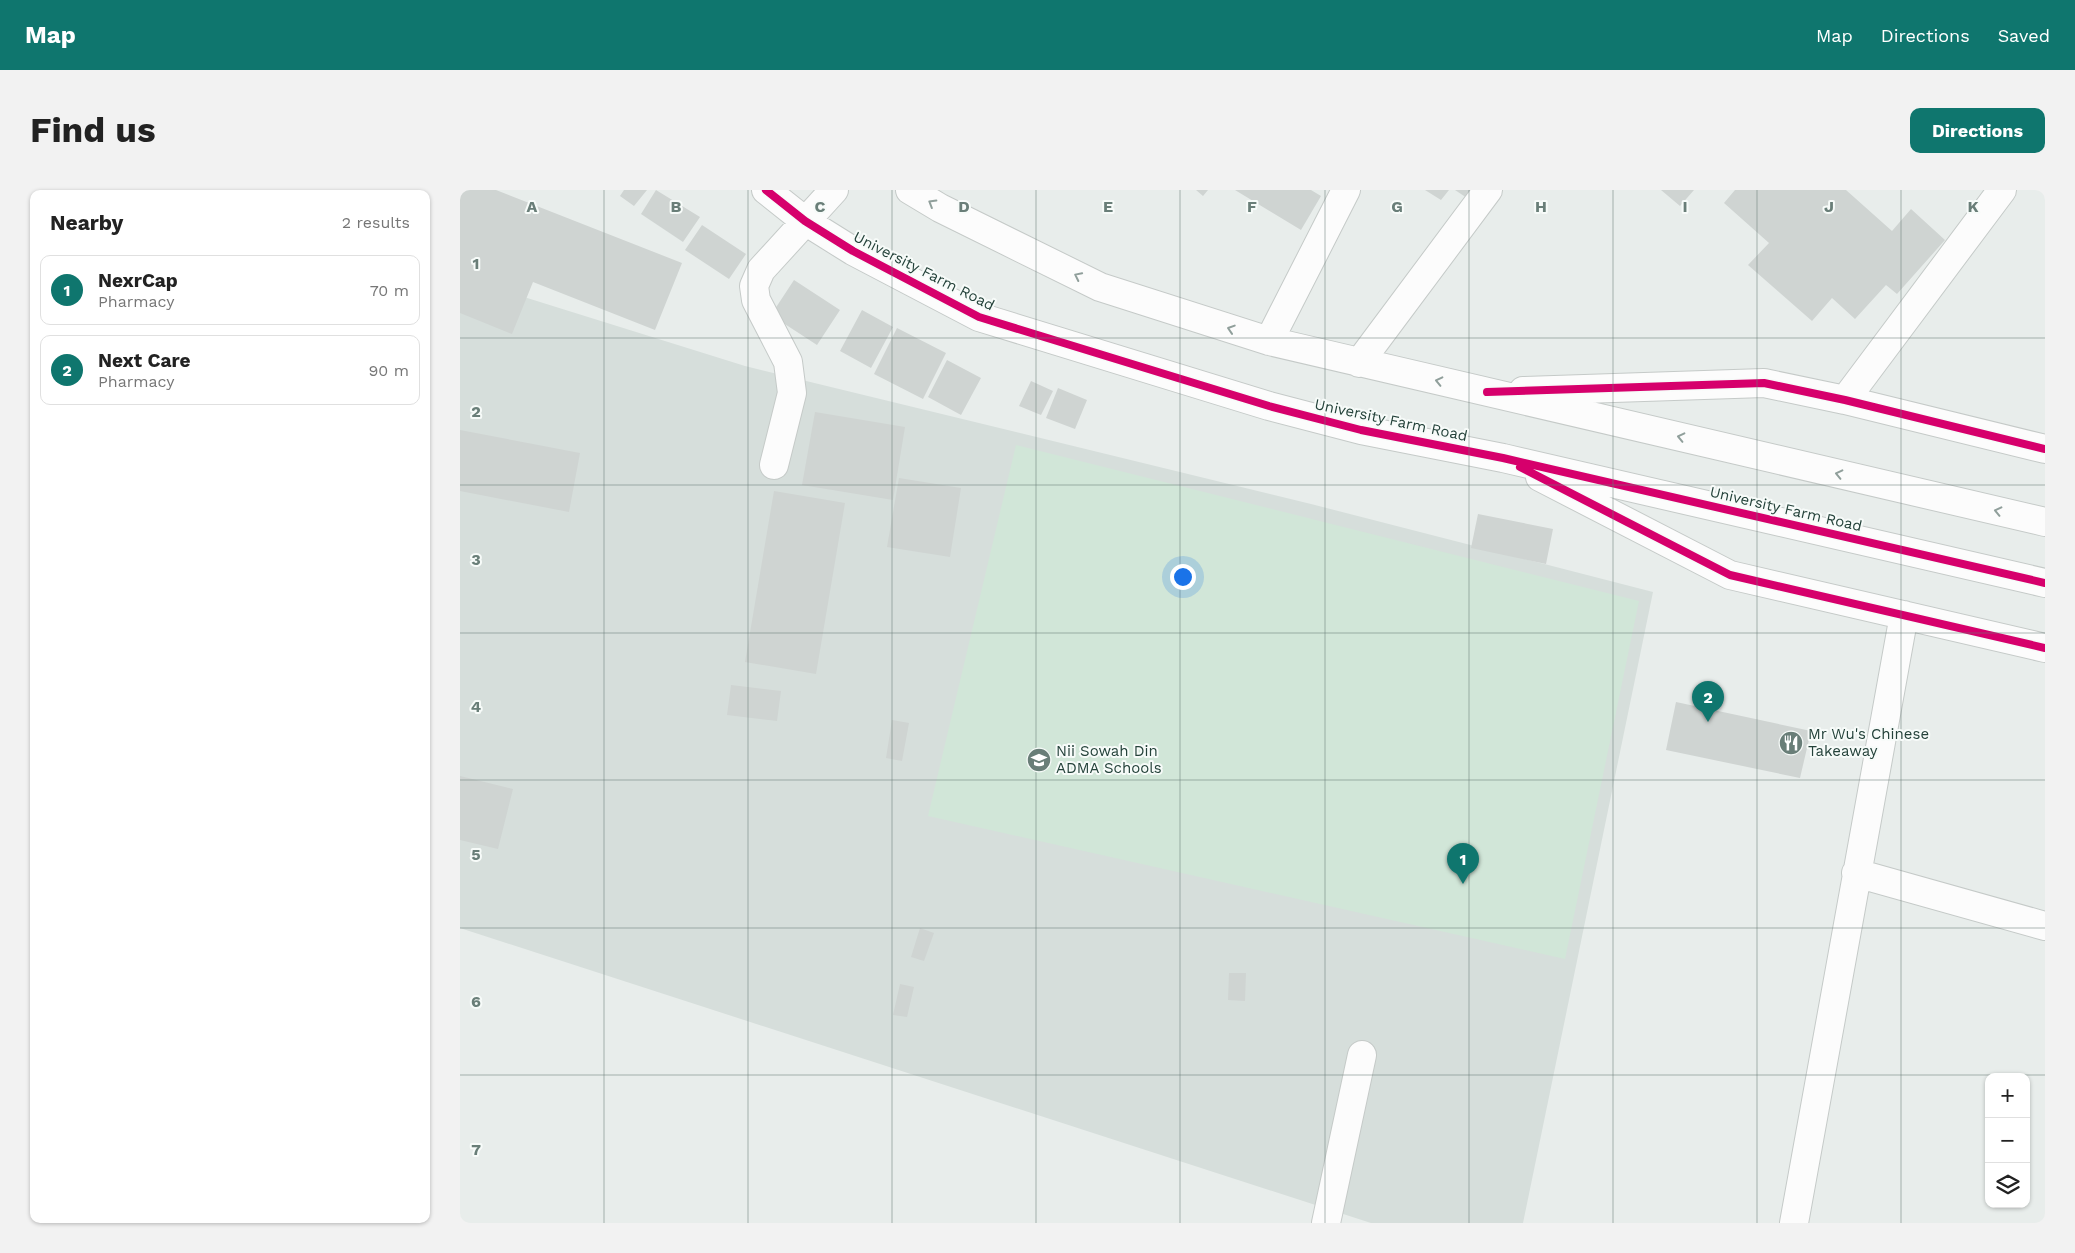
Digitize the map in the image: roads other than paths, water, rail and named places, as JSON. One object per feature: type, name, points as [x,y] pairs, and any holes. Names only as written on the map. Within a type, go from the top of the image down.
[{"type":"street","points":[[774,464],[792,393],[788,362],[756,300],[754,286],[761,270],[834,190]]},
{"type":"street","points":[[910,190],[940,208],[1100,287],[1269,342],[2045,522]]},
{"type":"street","points":[[1269,342],[1346,190]]},
{"type":"street","points":[[1359,363],[1488,190]]},
{"type":"street","points":[[1845,400],[2002,190]]},
{"type":"street","name":"University Farm Road","points":[[773,192],[805,220],[853,251],[979,317],[1269,406],[1362,430],[1503,458],[2045,583]]},
{"type":"street","points":[[1487,392],[1764,383],[1845,400],[2045,449]]},
{"type":"street","points":[[1503,458],[1730,575],[2045,648]]},
{"type":"street","points":[[1794,1223],[1904,615]]},
{"type":"street","points":[[1856,873],[2045,926]]},
{"type":"street","points":[[1326,1223],[1362,1055]]},
{"type":"place","name":"Next Care","points":[[1708,722]]},
{"type":"place","name":"Mr Wu's Chinese Takeaway","points":[[1791,743]]},
{"type":"place","name":"Nii Sowah Din ADMA Schools","points":[[1039,760]]},
{"type":"place","name":"NexrCap","points":[[1463,884]]}]
